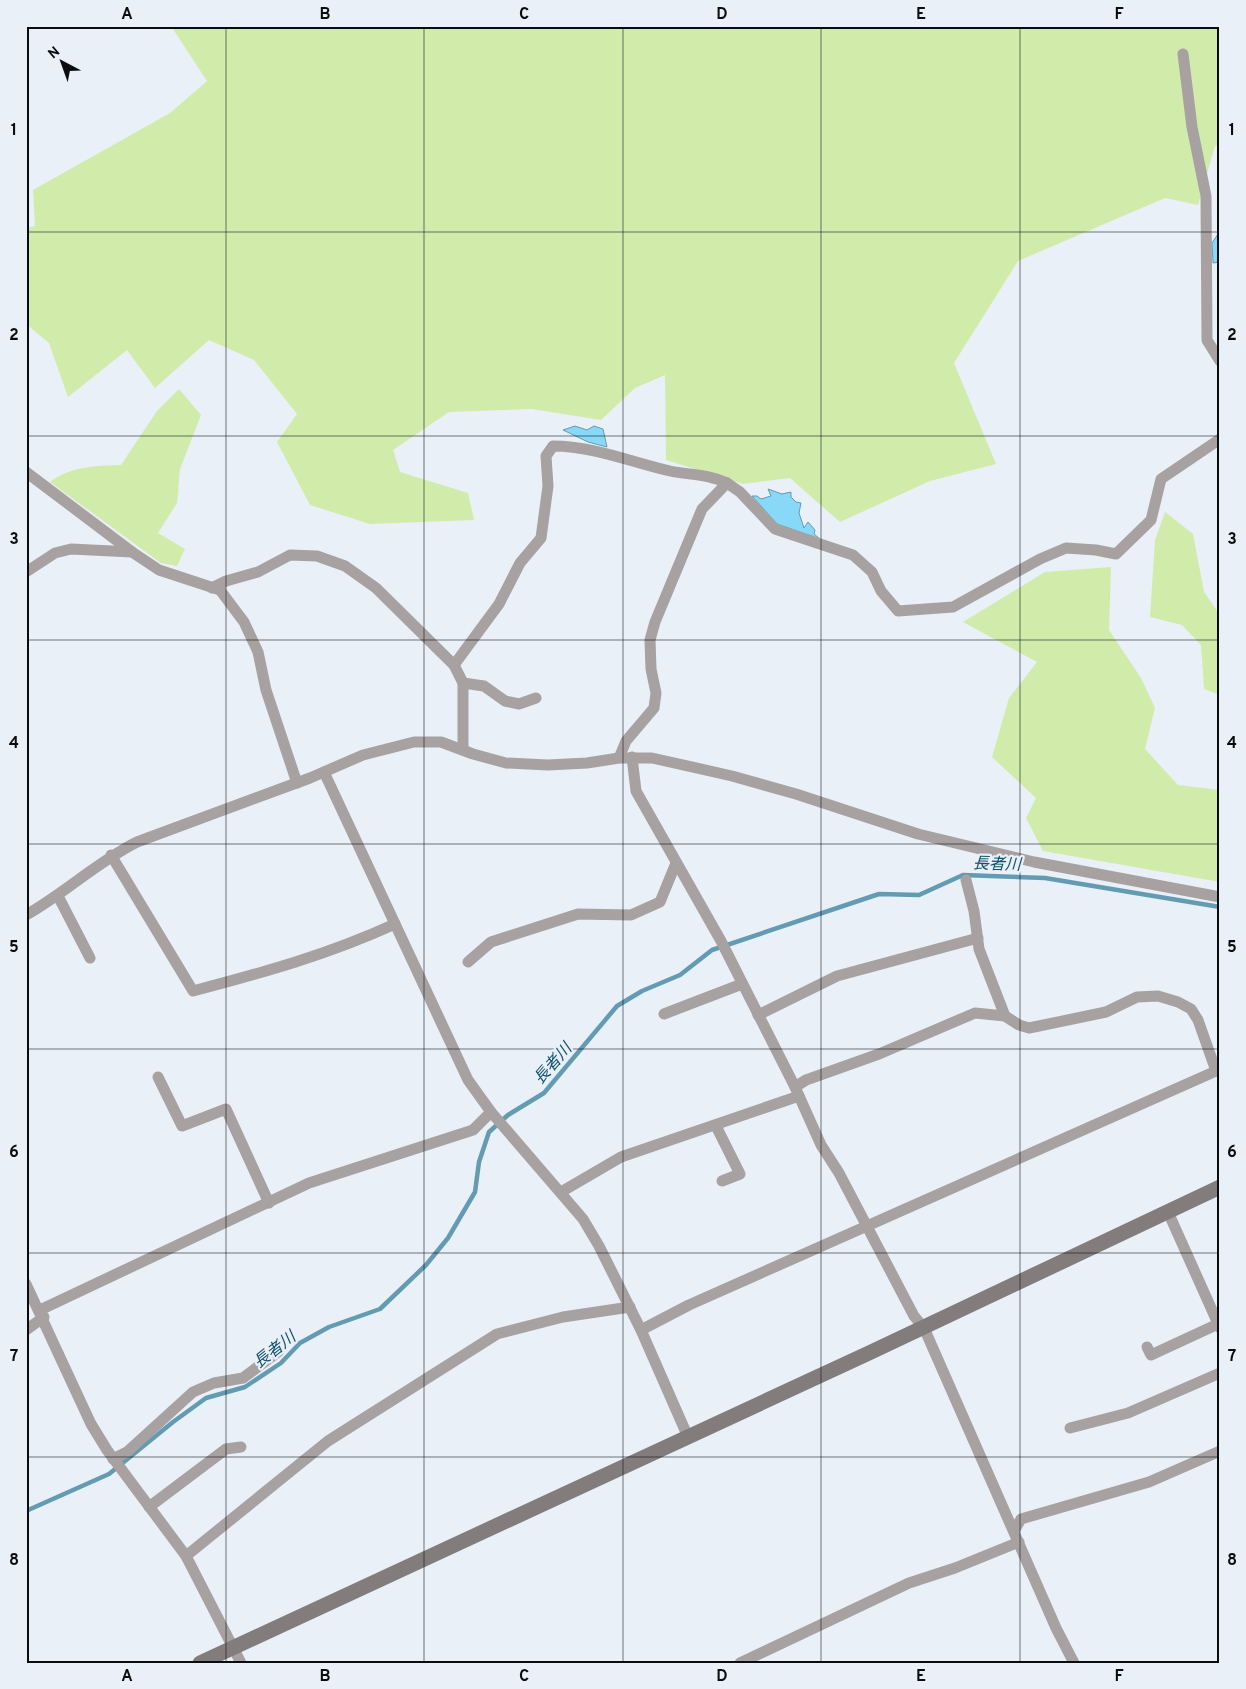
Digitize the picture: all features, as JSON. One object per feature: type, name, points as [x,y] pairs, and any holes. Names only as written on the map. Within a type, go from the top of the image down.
[{"type":"street","points":[[1183,54],[1192,127],[1206,196],[1207,340],[1220,361]]},
{"type":"street","points":[[454,665],[499,604],[520,563],[541,538],[548,486],[546,456],[553,446],[575,446],[672,471],[717,478],[740,492],[775,529],[852,555],[872,572],[881,591],[898,611],[953,607],[1040,558],[1066,548],[1096,550],[1116,554],[1151,520],[1162,479],[1220,439]]},
{"type":"street","points":[[26,472],[132,552],[159,570],[220,590],[244,622],[258,652],[266,690],[297,783]]},
{"type":"street","points":[[619,758],[626,741],[654,708],[656,693],[651,669],[650,640],[655,622],[702,509],[727,483]]},
{"type":"street","points":[[26,572],[55,553],[71,549],[132,552]]},
{"type":"street","points":[[212,588],[226,581],[258,572],[290,555],[317,556],[345,566],[376,588],[454,665],[463,683],[463,750]]},
{"type":"street","points":[[463,683],[484,686],[505,701],[519,704],[536,698]]},
{"type":"street","points":[[26,915],[58,896],[111,855],[137,842],[297,783],[363,755],[414,742],[441,742],[506,763],[548,765],[587,763],[619,758],[652,758],[732,776],[918,834],[1034,862],[1220,897]]},
{"type":"street","points":[[632,758],[636,791],[721,941],[797,1091],[821,1145],[840,1173],[914,1316],[924,1328],[1056,1628],[1074,1663]]},
{"type":"street","points":[[324,772],[468,1080],[504,1128],[583,1219],[600,1246],[641,1330],[688,1437]]},
{"type":"street","points":[[111,855],[193,991],[302,962],[348,946],[395,924]]},
{"type":"street","points":[[468,962],[492,942],[578,914],[631,915],[660,902],[676,863]]},
{"type":"street","points":[[966,880],[974,911],[979,949],[1005,1016]]},
{"type":"street","points":[[58,896],[90,958]]},
{"type":"street","points":[[758,1015],[837,976],[978,938]]},
{"type":"street","points":[[664,1014],[742,984]]},
{"type":"street","points":[[560,1192],[621,1157],[716,1126],[797,1091],[806,1080],[879,1054],[975,1013],[1005,1016],[1019,1025],[1029,1028],[1106,1012],[1137,997],[1158,996],[1178,1002],[1191,1009],[1198,1020],[1218,1070],[1030,1155],[688,1305],[641,1330]]},
{"type":"street","points":[[158,1076],[182,1126],[226,1108],[269,1203]]},
{"type":"street","points":[[26,1330],[42,1314],[309,1183],[473,1130],[493,1114]]},
{"type":"street","points":[[716,1126],[740,1174],[722,1181]]},
{"type":"street","points":[[200,1663],[924,1328],[1220,1187]]},
{"type":"street","points":[[1147,1347],[1151,1355],[1219,1326],[1168,1212]]},
{"type":"street","points":[[26,1284],[42,1314],[91,1424],[114,1461],[186,1556],[241,1663]]},
{"type":"street","points":[[186,1556],[328,1441],[498,1334],[563,1317],[630,1307]]},
{"type":"street","points":[[114,1461],[127,1452],[193,1392],[214,1383],[243,1378],[280,1351]]},
{"type":"street","points":[[1070,1428],[1128,1413],[1220,1373]]},
{"type":"street","points":[[149,1507],[226,1449],[241,1447]]},
{"type":"street","points":[[740,1663],[909,1583],[955,1568],[1017,1536],[1021,1519],[1149,1482],[1220,1451]]},
{"type":"green space","points":[[171,26],[1220,26],[1220,144],[1215,146],[1198,205],[1165,198],[1018,261],[954,363],[996,464],[930,481],[840,522],[790,478],[743,484],[666,460],[665,375],[635,388],[601,420],[532,409],[449,412],[393,450],[400,472],[468,493],[474,520],[370,524],[310,505],[277,442],[297,414],[254,360],[209,340],[155,388],[127,350],[68,397],[49,343],[26,324],[26,228],[35,226],[33,190],[170,113],[207,81]]},
{"type":"green space","points":[[179,389],[201,415],[180,469],[177,503],[158,533],[185,549],[177,566],[161,563],[50,482],[75,470],[121,465],[157,411]]},
{"type":"green space","points":[[1165,512],[1193,534],[1204,592],[1220,615],[1220,695],[1204,689],[1201,645],[1182,625],[1150,617],[1155,540]]},
{"type":"green space","points":[[1111,567],[1109,630],[1141,678],[1155,708],[1145,749],[1178,785],[1220,790],[1220,882],[1043,851],[1026,818],[1036,798],[992,757],[1009,698],[1037,662],[963,622],[1045,572]]},
{"type":"water","points":[[1220,231],[1220,262],[1213,263],[1212,243]]},
{"type":"water","points":[[575,426],[587,430],[594,426],[603,429],[607,447],[588,442],[563,430]]},
{"type":"water","points":[[768,489],[782,494],[791,492],[791,497],[796,502],[801,503],[799,513],[804,528],[808,522],[815,530],[814,534],[820,539],[777,524],[752,496],[757,496],[761,499],[771,496]]},
{"type":"waterway","name":"長者川","points":[[26,1511],[109,1474],[206,1398],[245,1387],[281,1363],[300,1343],[329,1327],[380,1309],[426,1265],[448,1238],[475,1192],[479,1162],[489,1132],[508,1115],[544,1093],[617,1006],[642,991],[680,975],[712,950],[879,894],[919,895],[963,875],[1045,878],[1220,907]]}]
